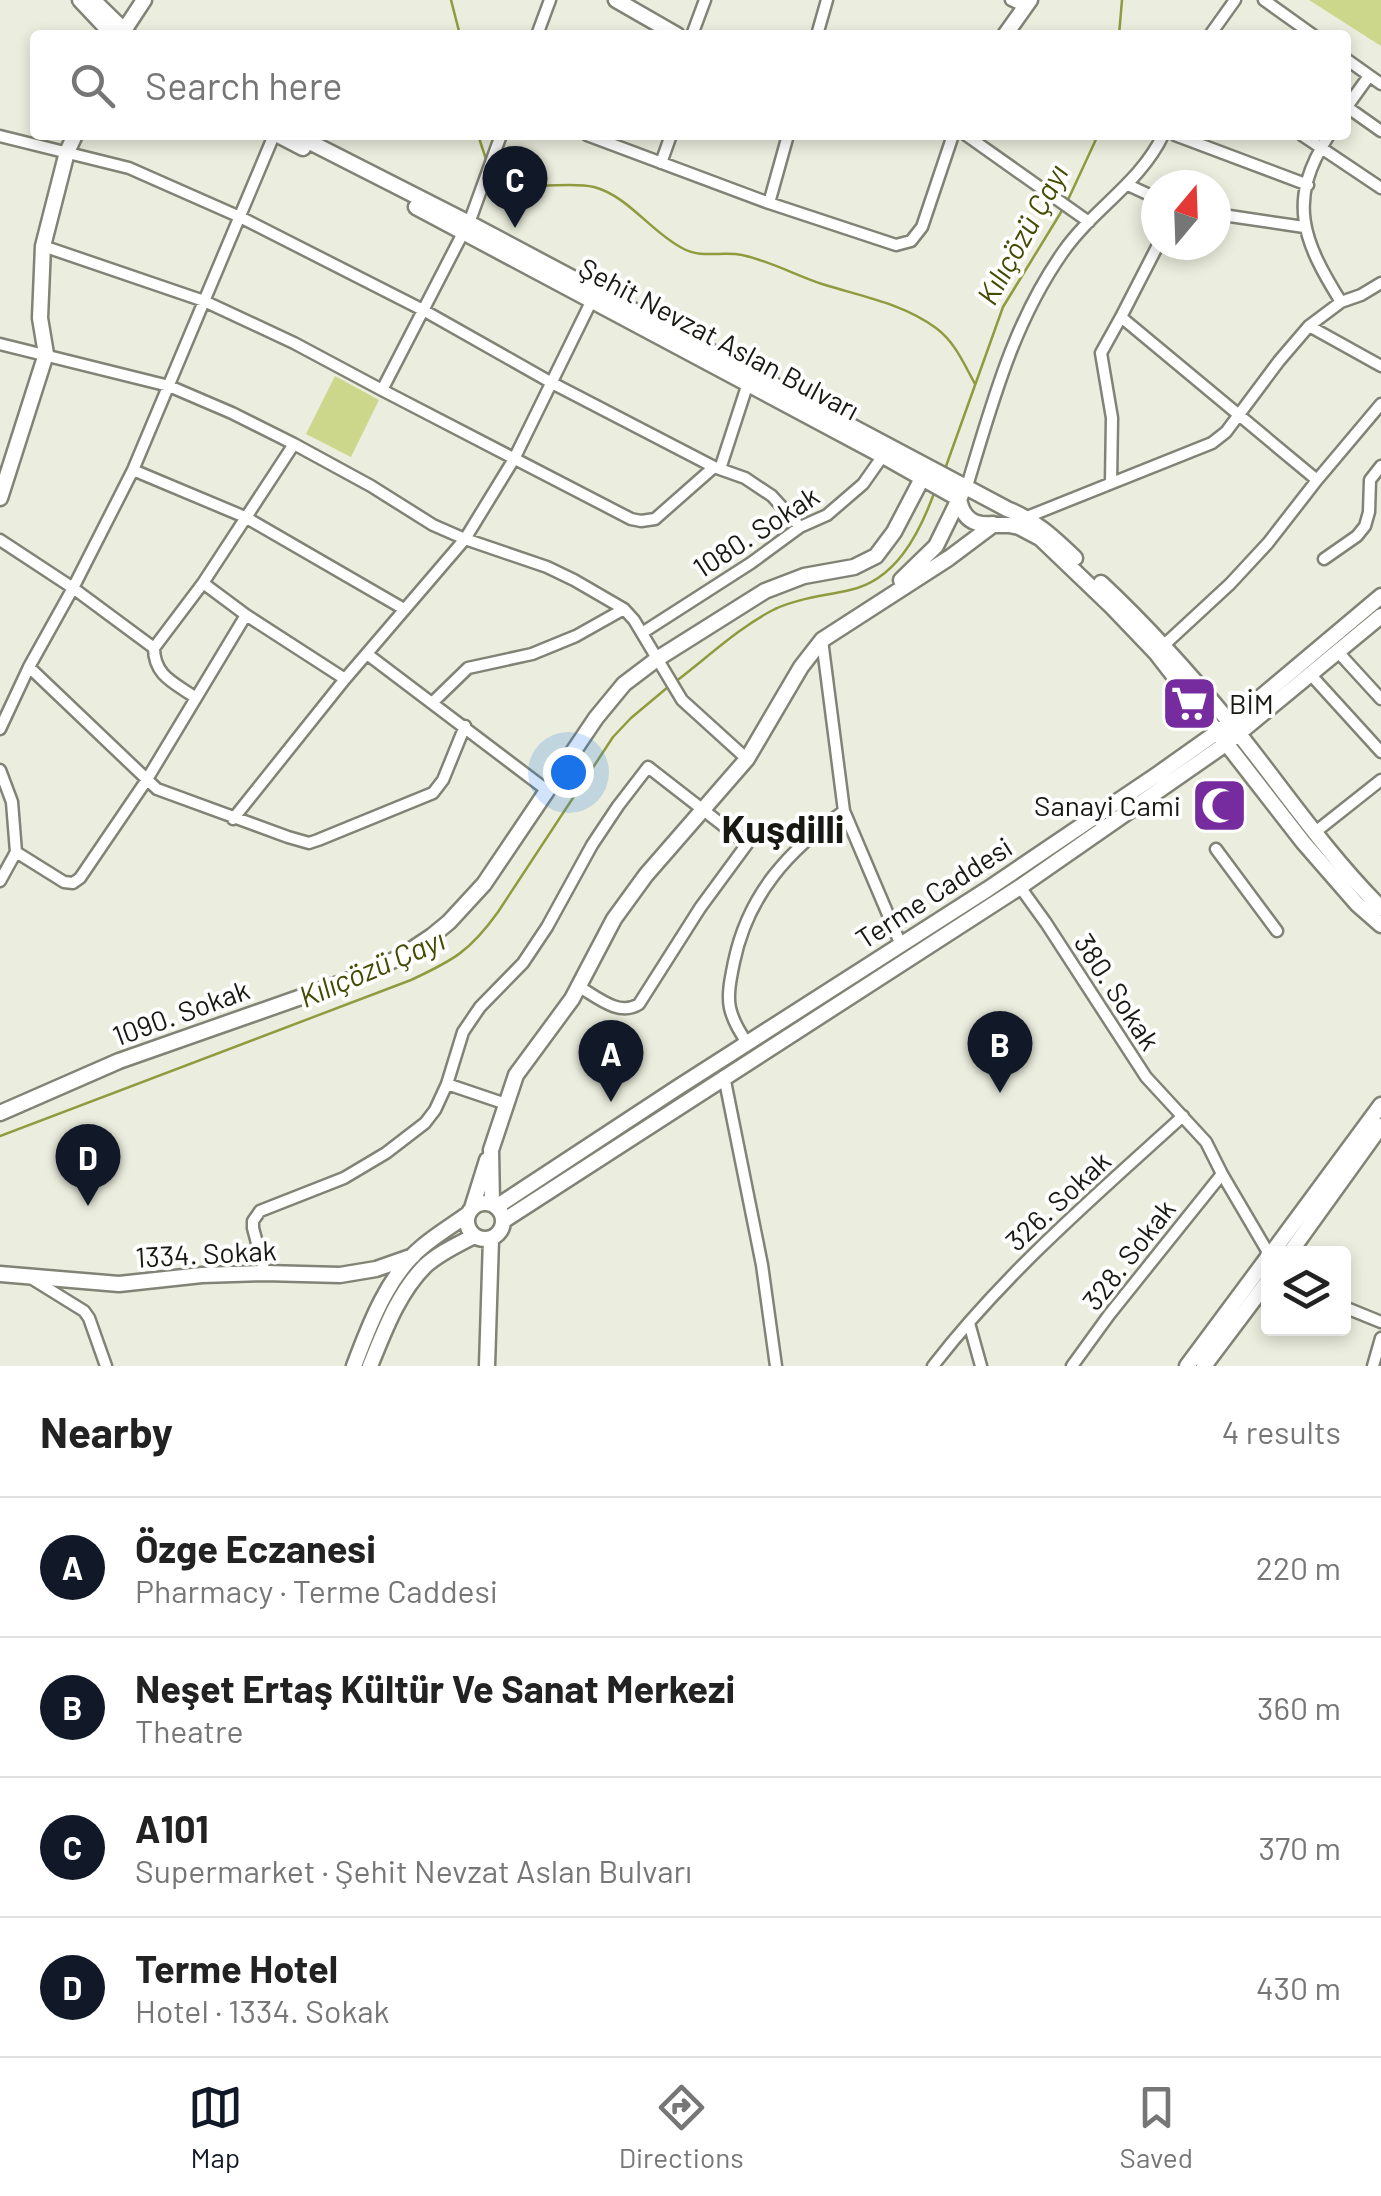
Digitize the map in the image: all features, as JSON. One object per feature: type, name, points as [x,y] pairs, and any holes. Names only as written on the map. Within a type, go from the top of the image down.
[{"type":"main road","points":[[80,0],[117,30]]},
{"type":"main road","points":[[93,0],[119,30]]},
{"type":"main road","points":[[125,30],[144,0]]},
{"type":"main road","points":[[616,0],[668,30]]},
{"type":"main road","points":[[1008,30],[1022,2]]},
{"type":"main road","points":[[0,498],[46,354],[40,318],[43,246],[73,140]]},
{"type":"main road","name":"Şehit Nevzat Aslan Bulvarı","points":[[286,140],[467,227],[592,300],[886,451]]},
{"type":"main road","name":"Şehit Nevzat Aslan Bulvarı","points":[[305,140],[958,490]]},
{"type":"main road","name":"1090. Sokak","points":[[0,1113],[120,1061],[361,976],[402,956],[468,904],[611,698],[640,671],[765,591],[804,576],[854,567],[876,556],[894,532],[926,472]]},
{"type":"main road","points":[[958,490],[1027,517],[1042,527],[1163,646],[1229,733],[1303,842],[1381,937]]},
{"type":"main road","points":[[958,490],[967,518],[978,524],[1009,524],[1040,538],[1135,630],[1381,908]]},
{"type":"main road","points":[[881,601],[936,546],[958,490]]},
{"type":"main road","points":[[491,1150],[500,1232],[479,1239],[467,1226],[470,1211],[516,1075],[564,1010],[625,904],[662,854],[747,759],[822,640],[949,558],[1008,509]]},
{"type":"main road","points":[[945,528],[968,544]]},
{"type":"main road","points":[[936,546],[949,558]]},
{"type":"main road","name":"Terme Caddesi","points":[[497,1210],[746,1043],[1229,733],[1381,596]]},
{"type":"main road","name":"Terme Caddesi","points":[[497,1210],[724,1076],[1020,887],[1311,675],[1381,616]]},
{"type":"main road","points":[[1357,904],[1381,925]]},
{"type":"main road","points":[[1277,1246],[1381,1104]]},
{"type":"main road","points":[[1294,1246],[1381,1126]]},
{"type":"main road","points":[[354,1366],[382,1304],[413,1256],[481,1203],[497,1210]]},
{"type":"main road","points":[[370,1366],[389,1318],[417,1276],[441,1254],[474,1236]]},
{"type":"main road","points":[[487,1366],[491,1238]]},
{"type":"main road","name":"1334. Sokak","points":[[0,1274],[119,1284],[265,1272],[340,1275],[376,1269],[413,1256]]},
{"type":"main road","points":[[1186,1366],[1261,1267]]},
{"type":"main road","points":[[1204,1366],[1261,1289]]},
{"type":"street","points":[[539,30],[550,0]]},
{"type":"street","points":[[694,30],[704,0]]},
{"type":"street","points":[[818,30],[827,0]]},
{"type":"street","points":[[1214,30],[1236,0]]},
{"type":"street","points":[[1264,0],[1306,30]]},
{"type":"street","points":[[1351,63],[1381,84]]},
{"type":"street","points":[[1351,100],[1369,76]]},
{"type":"street","points":[[1351,110],[1381,130]]},
{"type":"street","points":[[0,136],[129,168],[240,216],[423,310],[552,383],[717,468],[745,478],[763,488],[800,527]]},
{"type":"street","points":[[0,729],[133,470],[274,140]]},
{"type":"street","points":[[382,390],[467,227],[499,140]]},
{"type":"street","points":[[600,140],[768,203],[896,245],[911,241],[922,228],[951,140]]},
{"type":"street","points":[[661,163],[669,140]]},
{"type":"street","points":[[768,203],[787,140]]},
{"type":"street","points":[[973,140],[1089,222]]},
{"type":"street","points":[[958,490],[1022,321],[1061,254],[1128,185],[1160,140]]},
{"type":"street","points":[[1188,140],[1308,185]]},
{"type":"street","points":[[1311,140],[1381,188]]},
{"type":"street","points":[[1325,140],[1308,185],[1304,227],[1316,261],[1341,302]]},
{"type":"street","points":[[1128,185],[1141,191]]},
{"type":"street","points":[[1231,216],[1304,227]]},
{"type":"street","points":[[43,246],[204,301],[294,343],[641,522],[664,513],[717,468],[748,383]]},
{"type":"street","points":[[1112,483],[1112,418],[1101,352],[1150,260]]},
{"type":"street","points":[[1027,517],[1212,443],[1226,432],[1310,326],[1341,302],[1381,283]]},
{"type":"street","points":[[233,819],[345,679],[466,539],[514,459],[592,300]]},
{"type":"street","points":[[1121,317],[1316,480]]},
{"type":"street","points":[[1310,326],[1381,366]]},
{"type":"street","points":[[0,344],[168,386],[294,444],[433,525],[574,580],[624,609],[682,700],[747,759]]},
{"type":"street","points":[[1163,646],[1258,554],[1381,404]]},
{"type":"street","points":[[196,698],[160,672],[154,648],[203,583],[294,444]]},
{"type":"street","name":"1080. Sokak","points":[[642,633],[800,527],[827,515],[864,484],[886,451]]},
{"type":"street","points":[[1324,559],[1365,526],[1370,480],[1381,466]]},
{"type":"street","points":[[133,470],[245,517],[404,609]]},
{"type":"street","points":[[0,540],[154,648]]},
{"type":"street","points":[[203,583],[345,679]]},
{"type":"street","points":[[433,702],[468,668],[532,654],[576,636],[624,609]]},
{"type":"street","points":[[16,852],[64,882],[73,883],[80,878],[146,780],[246,615]]},
{"type":"street","points":[[822,640],[844,811],[901,945]]},
{"type":"street","points":[[1338,652],[1381,699]]},
{"type":"street","points":[[367,654],[548,790]]},
{"type":"street","points":[[29,667],[146,780],[168,795],[309,843],[433,793],[443,780],[465,726]]},
{"type":"street","points":[[1311,675],[1381,752]]},
{"type":"street","points":[[265,1272],[253,1228],[256,1215],[344,1178],[425,1123],[435,1110],[464,1032],[480,1006],[522,963],[547,927],[592,845],[648,768],[747,844],[700,908],[639,1004],[630,1010],[620,1009],[578,986]]},
{"type":"street","points":[[0,770],[12,802],[16,852],[0,881]]},
{"type":"street","points":[[1314,834],[1381,780]]},
{"type":"street","points":[[746,1043],[729,1005],[735,956],[745,927],[786,859],[804,840],[844,811]]},
{"type":"street","points":[[1216,849],[1278,932]]},
{"type":"street","name":"380. Sokak","points":[[1020,887],[1146,1077],[1206,1142],[1265,1246]]},
{"type":"street","points":[[724,1076],[758,1246],[776,1366]]},
{"type":"street","points":[[447,1084],[506,1104]]},
{"type":"street","name":"326. Sokak","points":[[933,1366],[1017,1270],[1183,1116]]},
{"type":"street","name":"328. Sokak","points":[[1072,1366],[1222,1174]]},
{"type":"street","points":[[28,1276],[84,1312],[106,1366]]},
{"type":"street","points":[[1351,1309],[1381,1322]]},
{"type":"street","points":[[968,1323],[981,1366]]},
{"type":"street","points":[[1373,1366],[1381,1338]]},
{"type":"green space","points":[[1309,0],[1381,0],[1381,46]]},
{"type":"green space","points":[[335,376],[379,400],[351,457],[306,434]]},
{"type":"waterway","points":[[451,0],[459,30]]},
{"type":"waterway","name":"Kılıçözü Çayı","points":[[1119,30],[1122,0]]},
{"type":"waterway","points":[[480,140],[487,162]]},
{"type":"waterway","name":"Kılıçözü Çayı","points":[[1067,202],[1096,140]]},
{"type":"waterway","points":[[491,169],[514,183],[594,187],[618,198],[689,251],[752,258],[909,312],[949,340],[975,384]]},
{"type":"waterway","name":"Kılıçözü Çayı","points":[[945,469],[1003,307],[1063,209]]},
{"type":"waterway","name":"Kılıçözü Çayı","points":[[675,682],[775,609],[850,590],[880,577],[912,541],[933,496]]},
{"type":"waterway","name":"Kılıçözü Çayı","points":[[0,1136],[411,980],[450,960],[470,945],[498,912],[613,737],[668,687]]},
{"type":"place","name":"A101","points":[[515,228]]},
{"type":"place","name":"BİM","points":[[1190,704]]},
{"type":"place","name":"Sanayi Cami","points":[[1220,806]]},
{"type":"place","name":"Neşet Ertaş Kültür Ve Sanat Merkezi","points":[[1000,1093]]},
{"type":"place","name":"Özge Eczanesi","points":[[611,1102]]},
{"type":"place","name":"Terme Hotel","points":[[88,1206]]},
{"type":"district","name":"Kuşdilli","points":[[783,830]]}]
